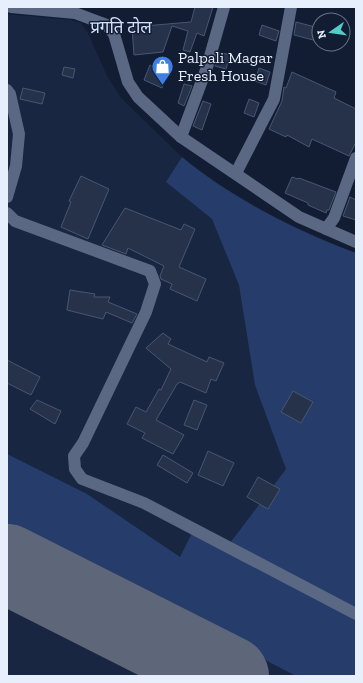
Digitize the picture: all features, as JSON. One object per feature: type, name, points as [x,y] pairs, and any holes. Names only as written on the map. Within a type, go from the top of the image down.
[{"type":"street","points":[[11,7],[75,13],[107,25],[114,34],[128,82],[138,97],[181,137],[299,217],[356,242]]},
{"type":"street","points":[[181,137],[207,67],[224,7]]},
{"type":"street","points":[[236,174],[274,99],[291,7]]},
{"type":"street","points":[[7,90],[10,94],[19,134],[16,166],[7,197]]},
{"type":"street","points":[[326,229],[334,218],[356,158]]},
{"type":"street","points":[[7,213],[15,221],[150,271],[154,278],[155,284],[146,312],[83,443],[74,456],[74,469],[82,479],[144,503],[356,614]]},
{"type":"shaded area","points":[[7,14],[71,20],[81,23],[88,33],[107,76],[122,99],[182,157],[203,175],[280,221],[312,237],[356,253],[356,676],[7,676]]},
{"type":"shaded area","points":[[182,157],[243,200],[287,224],[356,253],[356,676],[296,676],[7,527],[7,454],[87,494],[180,557],[194,529],[227,547],[286,469],[255,385],[239,285],[212,219],[166,182]]},
{"type":"building","points":[[195,7],[213,7],[204,36],[197,33],[190,52],[183,50],[188,31],[172,26],[163,52],[134,55],[132,27],[191,22]]},
{"type":"building","points":[[296,22],[311,26],[311,39],[294,35]]},
{"type":"building","points":[[262,25],[279,31],[276,41],[259,35]]},
{"type":"building","points":[[219,52],[230,55],[226,69],[215,66]]},
{"type":"building","points":[[150,65],[168,73],[162,88],[144,80]]},
{"type":"building","points":[[64,67],[75,69],[73,78],[62,75]]},
{"type":"building","points":[[259,68],[270,72],[266,85],[255,81]]},
{"type":"building","points":[[292,72],[336,92],[334,98],[356,109],[356,142],[349,156],[312,139],[309,147],[287,135],[286,137],[269,129],[282,101],[284,87],[286,88]]},
{"type":"building","points":[[184,84],[192,86],[184,106],[178,103]]},
{"type":"building","points":[[23,88],[45,93],[42,104],[20,99]]},
{"type":"building","points":[[249,99],[259,103],[254,117],[244,113]]},
{"type":"building","points":[[203,101],[211,104],[202,130],[193,126]]},
{"type":"building","points":[[81,176],[109,189],[88,239],[61,227],[71,202],[69,201]]},
{"type":"building","points":[[292,177],[299,178],[336,192],[329,210],[327,210],[326,213],[285,193]]},
{"type":"building","points":[[350,197],[356,200],[356,220],[343,216]]},
{"type":"building","points":[[125,208],[181,230],[184,224],[195,229],[179,267],[206,279],[197,301],[170,289],[172,284],[161,279],[160,276],[164,266],[128,248],[126,254],[102,245]]},
{"type":"building","points":[[70,290],[95,294],[94,297],[110,297],[108,302],[137,314],[132,323],[106,312],[103,319],[67,310]]},
{"type":"building","points":[[163,333],[171,339],[168,344],[207,362],[209,357],[224,363],[216,381],[211,379],[206,393],[180,382],[177,384],[156,420],[184,435],[173,454],[142,438],[145,433],[127,424],[136,407],[146,412],[159,389],[161,390],[171,369],[146,348]]},
{"type":"building","points":[[7,360],[40,377],[31,395],[7,383]]},
{"type":"building","points":[[293,391],[313,402],[301,423],[281,412]]},
{"type":"building","points":[[37,400],[61,411],[55,424],[30,409]]},
{"type":"building","points":[[194,400],[207,405],[197,430],[184,425]]},
{"type":"building","points":[[208,451],[234,463],[223,486],[198,475]]},
{"type":"building","points":[[163,455],[193,473],[187,483],[157,465]]},
{"type":"building","points":[[258,477],[280,489],[268,509],[247,497]]},
{"type":"runway","points":[[7,564],[229,676]]},
{"type":"place","name":"Palpali Magar Fresh House","points":[[162,86]]},
{"type":"district","name":"प्रगति टोल","points":[[121,27]]}]
